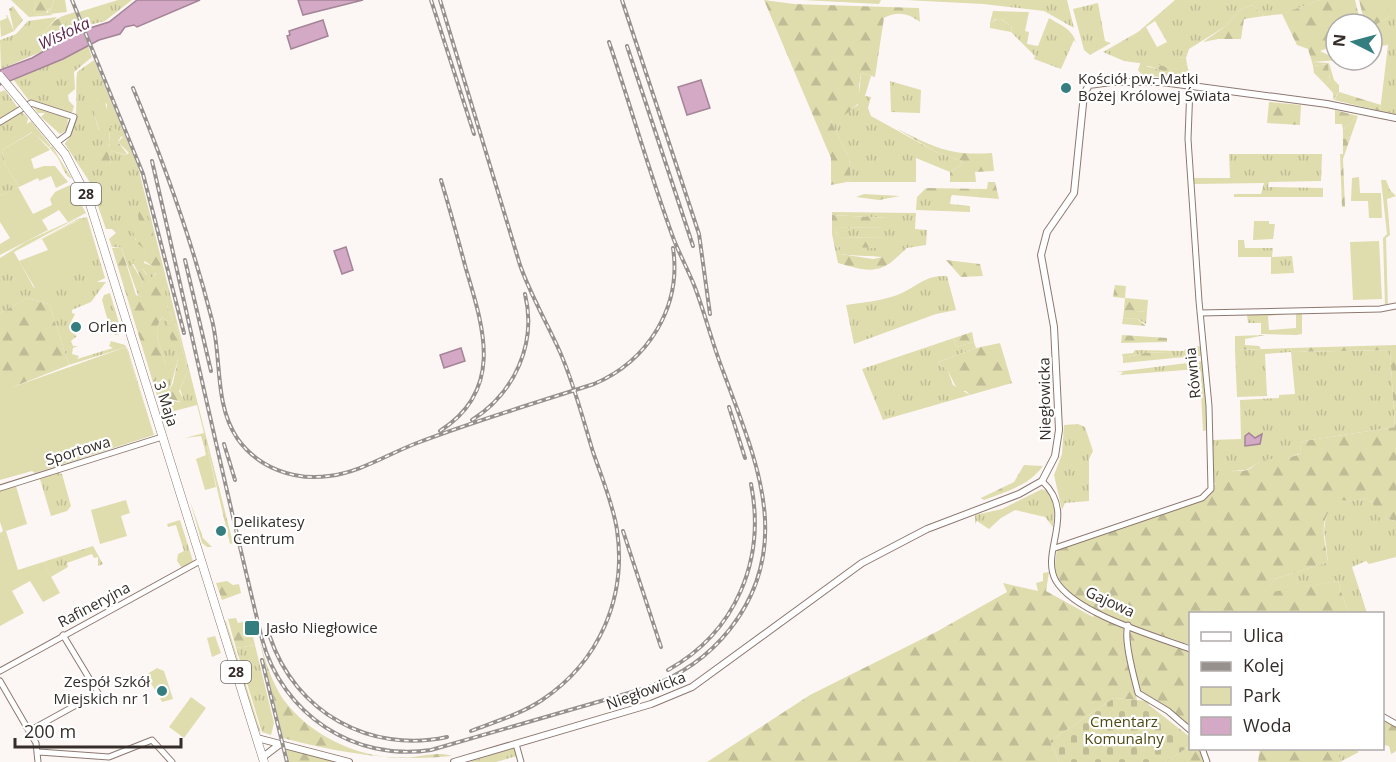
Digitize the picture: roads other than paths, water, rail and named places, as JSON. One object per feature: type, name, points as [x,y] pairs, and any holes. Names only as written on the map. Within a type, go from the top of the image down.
[{"type":"main road","name":"3 Maja","points":[[0,76],[56,143],[76,172],[89,201],[264,760]]},
{"type":"street","name":"Niegłowicka","points":[[454,762],[651,704],[692,687],[862,563],[927,529],[1018,494],[1042,481],[1055,456],[1059,430],[1054,327],[1041,255],[1045,236],[1074,193],[1085,90],[1089,85],[1098,82],[1148,81],[1327,104],[1396,118]]},
{"type":"street","name":"Równia","points":[[1055,548],[1202,498],[1210,492],[1209,416],[1189,146],[1190,86]]},
{"type":"street","points":[[0,122],[31,104],[74,117],[68,134],[56,143]]},
{"type":"street","points":[[1200,314],[1380,309],[1396,306]]},
{"type":"street","name":"Sportowa","points":[[0,488],[162,437]]},
{"type":"street","name":"Gajowa","points":[[1042,481],[1053,492],[1057,503],[1052,571],[1062,588],[1084,605],[1189,648]]},
{"type":"street","name":"Rafineryjna","points":[[0,671],[200,561]]},
{"type":"street","points":[[1128,625],[1126,631],[1137,691],[1168,711],[1189,728]]},
{"type":"street","points":[[29,731],[98,693],[63,635]]},
{"type":"street","points":[[0,681],[39,752],[38,762]]},
{"type":"street","points":[[257,738],[349,762]]},
{"type":"street","points":[[39,752],[109,757],[152,740],[169,761]]},
{"type":"street","points":[[264,760],[280,744]]},
{"type":"street","points":[[516,744],[521,762]]},
{"type":"water","points":[[137,0],[200,0],[137,27],[134,25],[125,27],[120,34],[99,40],[63,59],[0,85],[0,70],[32,58],[77,32],[109,22]]},
{"type":"water","points":[[298,0],[363,0],[303,15]]},
{"type":"water","points":[[323,20],[328,36],[291,49],[287,36],[290,35],[289,31]]},
{"type":"water","points":[[701,80],[710,108],[687,115],[678,87]]},
{"type":"water","points":[[346,247],[353,270],[342,274],[334,251]]},
{"type":"water","points":[[461,348],[465,361],[444,368],[440,355]]},
{"type":"water","points":[[1249,433],[1255,438],[1262,434],[1260,444],[1245,446],[1245,436]]},
{"type":"railway","points":[[72,0],[143,174],[184,333]]},
{"type":"railway","points":[[431,0],[474,134]]},
{"type":"railway","points":[[440,0],[520,265],[565,364],[610,501],[617,530],[619,555],[618,580],[613,604],[605,626],[579,667],[562,685],[534,705],[471,731]]},
{"type":"railway","points":[[622,0],[699,234],[710,314]]},
{"type":"railway","points":[[152,161],[262,639],[272,666],[286,690],[304,710],[325,727],[349,740],[375,748],[402,752],[431,750],[646,688],[670,678],[703,657],[730,629],[750,597],[761,565],[765,533],[763,501],[757,469],[692,279],[665,215],[609,42]]},
{"type":"railway","points":[[627,46],[693,246]]},
{"type":"railway","points":[[133,88],[177,202],[196,261],[212,320],[222,396],[230,424],[237,438],[255,457],[266,465],[290,474],[316,477],[352,471],[417,443],[594,384],[613,374],[630,361],[657,330],[672,291],[673,248]]},
{"type":"railway","points":[[440,431],[460,415],[474,397],[481,378],[484,357],[479,314],[441,180]]},
{"type":"railway","points":[[185,260],[211,371]]},
{"type":"railway","points":[[472,420],[500,396],[519,365],[528,331],[525,294]]},
{"type":"railway","points":[[729,407],[745,458]]},
{"type":"railway","points":[[224,444],[235,480]]},
{"type":"railway","points":[[668,670],[692,654],[712,636],[741,591],[754,540],[755,512],[751,484]]},
{"type":"railway","points":[[623,531],[661,647]]},
{"type":"railway","points":[[270,637],[282,664],[297,687],[339,722],[364,733],[390,739],[418,741],[447,737]]},
{"type":"railway","points":[[262,660],[287,762]]},
{"type":"place","name":"Kościół pw. Matki Bożej Królowej Świata","points":[[1066,88]]},
{"type":"place","name":"Orlen","points":[[76,327]]},
{"type":"place","name":"Delikatesy Centrum","points":[[221,531]]},
{"type":"place","name":"Jasło Niegłowice","points":[[252,628]]},
{"type":"place","name":"Zespół Szkół Miejskich nr 1","points":[[162,691]]},
{"type":"water label","name":"Wisłoka","points":[[64,33]]},
{"type":"park label","name":"Cmentarz Komunalny","points":[[1124,730]]}]
